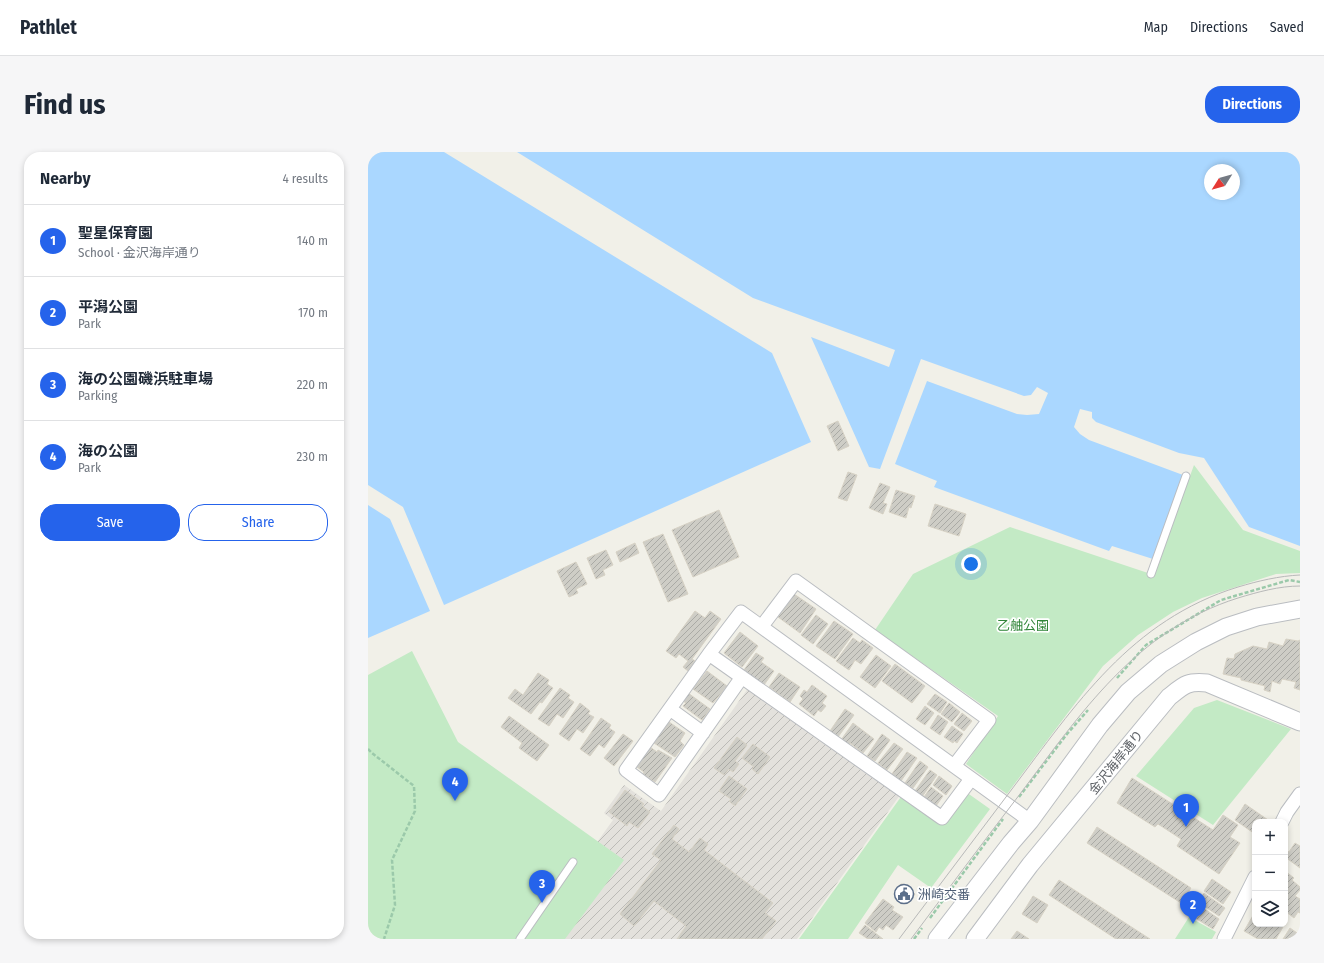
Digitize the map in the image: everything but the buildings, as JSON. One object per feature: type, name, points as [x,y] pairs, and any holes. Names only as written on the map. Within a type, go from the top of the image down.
[{"type":"street","points":[[762,626],[796,582],[989,720],[954,766]]},
{"type":"street","points":[[937,939],[1011,843],[1030,821],[1100,725],[1128,692],[1161,664],[1196,642],[1226,627],[1257,617],[1300,609]]},
{"type":"street","points":[[742,677],[659,795],[626,770],[741,612],[1030,821]]},
{"type":"street","points":[[709,654],[942,818],[971,779]]},
{"type":"street","name":"金沢海岸通り","points":[[975,939],[1030,865],[1169,698],[1183,686],[1195,682],[1207,683],[1300,722]]},
{"type":"street","points":[[670,709],[703,733]]},
{"type":"street","points":[[1284,819],[1300,794]]},
{"type":"street","points":[[1224,939],[1252,883]]},
{"type":"lane","points":[[1151,574],[1186,476]]},
{"type":"lane","points":[[520,939],[573,862]]},
{"type":"path","points":[[368,749],[372,754],[414,786],[416,812],[392,860],[395,905],[384,939]]},
{"type":"shaded area","points":[[749,687],[900,795],[797,939],[560,939],[595,845],[613,820],[604,813],[624,785],[661,811]]},
{"type":"green space","name":"乙舳公園","points":[[1194,465],[1243,530],[1300,551],[1300,573],[1276,574],[1202,598],[1173,612],[1138,635],[1103,666],[1007,794],[966,764],[998,716],[875,630],[913,574],[1010,527],[1154,575]]},
{"type":"green space","points":[[412,651],[458,742],[624,860],[565,939],[368,939],[368,675]]},
{"type":"green space","points":[[1217,700],[1291,729],[1213,825],[1136,776],[1194,708]]},
{"type":"green space","points":[[966,792],[990,809],[931,888],[898,865],[848,939],[799,939],[903,794],[943,822]]},
{"type":"green space","points":[[1189,917],[1216,932],[1212,939],[1175,939]]},
{"type":"water","points":[[368,152],[444,152],[772,353],[811,442],[444,605],[403,507],[368,485]]},
{"type":"water","points":[[517,152],[1300,152],[1300,546],[1249,527],[1204,458],[1179,453],[1096,422],[1092,418],[1092,412],[1080,409],[1074,427],[1080,434],[1089,440],[1183,475],[1153,559],[1112,546],[1109,551],[934,487],[937,481],[895,464],[927,381],[1017,414],[1027,415],[1039,414],[1048,393],[1037,387],[1031,395],[1024,396],[921,359],[880,469],[869,467],[811,337],[889,367],[895,350],[753,298]]},
{"type":"water","points":[[368,505],[390,519],[430,611],[368,638]]},
{"type":"tram line","points":[[899,939],[1083,696],[1109,668],[1136,643],[1167,621],[1200,602],[1238,587],[1276,578],[1300,575]]},
{"type":"tram line","points":[[911,939],[1065,734],[1089,705],[1140,653],[1169,631],[1202,612],[1238,598],[1253,594],[1276,588],[1300,586]]},
{"type":"place","name":"海の公園","points":[[455,801]]},
{"type":"place","name":"聖星保育園","points":[[1186,827]]},
{"type":"place","name":"洲崎交番","points":[[904,894]]},
{"type":"place","name":"海の公園磯浜駐車場","points":[[542,903]]},
{"type":"place","name":"平潟公園","points":[[1193,924]]}]
